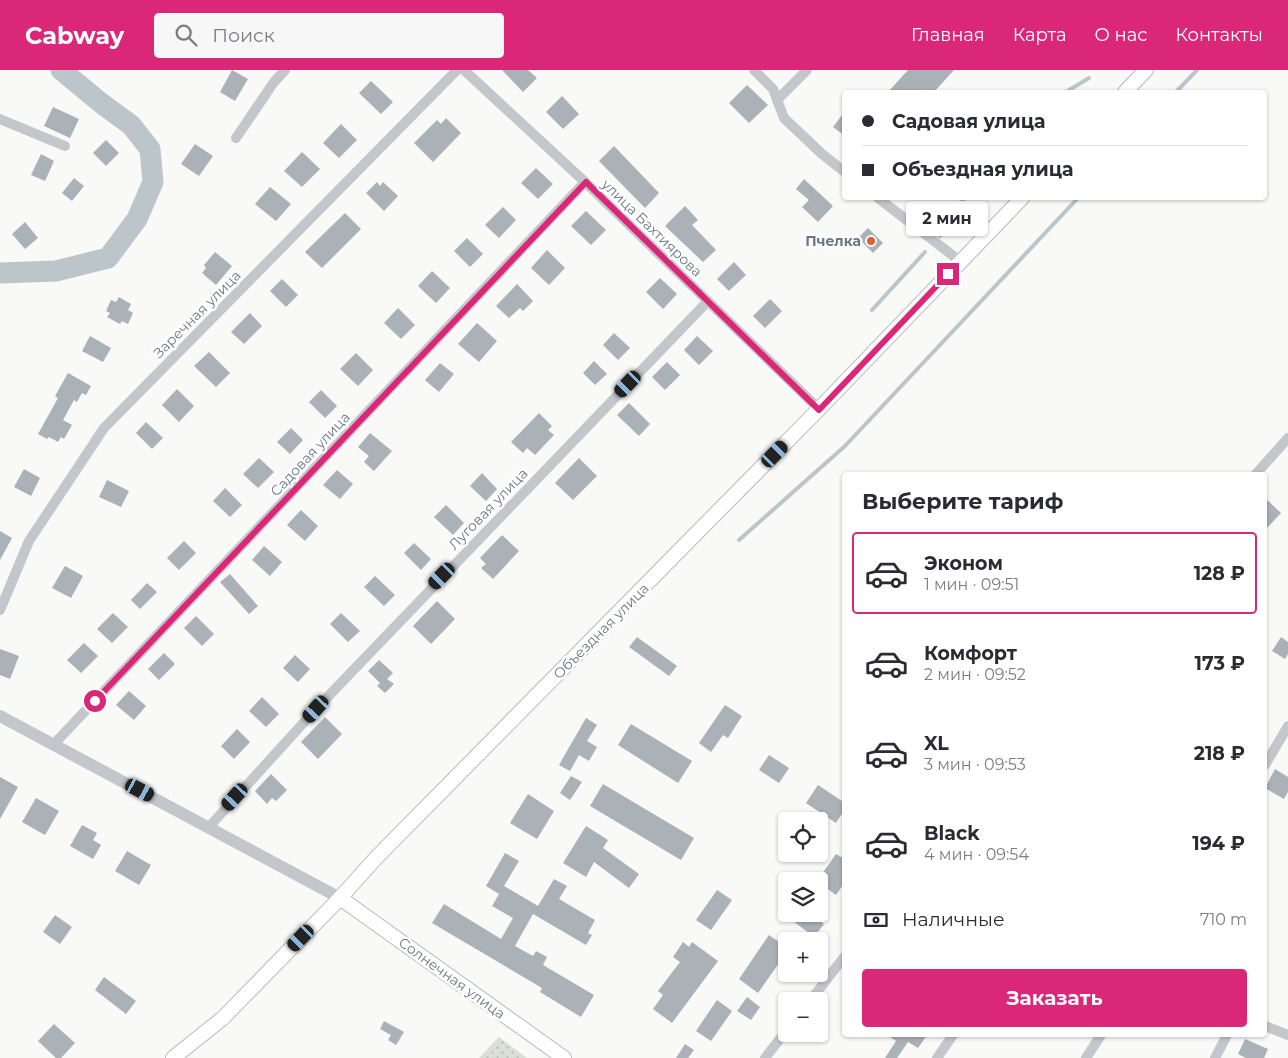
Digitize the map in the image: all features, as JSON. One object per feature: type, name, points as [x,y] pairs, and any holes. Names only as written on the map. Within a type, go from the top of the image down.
[{"type":"main road","points":[[1127,90],[1146,70]]},
{"type":"main road","name":"Объездная улица","points":[[173,1058],[223,1018],[340,898],[375,859],[819,410],[1020,200]]},
{"type":"main road","name":"Солнечная улица","points":[[340,898],[564,1058]]},
{"type":"street","points":[[236,138],[274,82],[285,70]]},
{"type":"street","name":"Заречная улица","points":[[0,610],[29,541],[104,428],[457,70]]},
{"type":"street","name":"улица Бахтиярова","points":[[464,70],[586,182],[819,410]]},
{"type":"street","points":[[754,70],[773,89],[784,118],[822,154],[842,170]]},
{"type":"street","points":[[777,100],[807,70]]},
{"type":"street","points":[[0,119],[65,146]]},
{"type":"street","name":"Садовая улица","points":[[54,744],[586,182]]},
{"type":"street","points":[[881,200],[960,261]]},
{"type":"street","name":"Луговая улица","points":[[208,827],[362,660],[708,301]]},
{"type":"street","points":[[1258,472],[1288,438]]},
{"type":"street","points":[[0,716],[340,898]]},
{"type":"street","points":[[1267,761],[1288,726]]},
{"type":"street","points":[[817,992],[842,960]]},
{"type":"street","points":[[1267,1027],[1288,1035]]},
{"type":"street","points":[[937,1058],[952,1037]]},
{"type":"street","points":[[1086,1058],[1100,1037]]},
{"type":"street","points":[[1215,1058],[1225,1037]]},
{"type":"street","points":[[765,1058],[778,1041]]},
{"type":"shaded area","points":[[499,1037],[527,1058],[479,1058]]},
{"type":"building","points":[[232,70],[248,79],[235,101],[220,92]]},
{"type":"building","points":[[502,70],[528,70],[537,78],[523,92]]},
{"type":"building","points":[[908,70],[954,70],[936,90],[890,90]]},
{"type":"building","points":[[371,81],[393,102],[381,114],[359,93]]},
{"type":"building","points":[[747,85],[768,105],[749,123],[729,103]]},
{"type":"building","points":[[562,96],[579,114],[563,129],[546,112]]},
{"type":"building","points":[[53,107],[79,119],[70,138],[44,126]]},
{"type":"building","points":[[842,115],[842,134],[833,127]]},
{"type":"building","points":[[446,118],[461,133],[433,162],[414,143],[437,120],[441,124]]},
{"type":"building","points":[[341,124],[357,140],[339,158],[323,143]]},
{"type":"building","points":[[106,140],[119,153],[106,166],[93,153]]},
{"type":"building","points":[[195,144],[213,156],[199,176],[181,164]]},
{"type":"building","points":[[614,146],[659,193],[645,208],[599,161]]},
{"type":"building","points":[[302,152],[320,169],[302,187],[284,171]]},
{"type":"building","points":[[41,154],[54,161],[45,181],[31,175]]},
{"type":"building","points":[[536,168],[553,184],[538,199],[521,183]]},
{"type":"building","points":[[74,178],[84,186],[72,201],[62,193]]},
{"type":"building","points":[[804,179],[833,206],[818,222],[802,207],[809,200],[796,189]]},
{"type":"building","points":[[377,182],[380,186],[383,182],[398,196],[384,211],[366,193]]},
{"type":"building","points":[[270,187],[291,204],[276,221],[255,204]]},
{"type":"building","points":[[685,206],[698,220],[692,225],[716,250],[703,262],[665,226]]},
{"type":"building","points":[[503,207],[516,220],[499,238],[485,225]]},
{"type":"building","points":[[586,211],[606,230],[591,245],[571,226]]},
{"type":"building","points":[[345,213],[361,229],[322,268],[305,252]]},
{"type":"building","points":[[25,222],[38,238],[25,249],[12,234]]},
{"type":"building","name":"Пчелка","points":[[868,228],[883,243],[873,253],[858,238]]},
{"type":"building","points":[[467,238],[483,254],[470,267],[454,251]]},
{"type":"building","points":[[547,250],[565,268],[549,285],[531,268]]},
{"type":"building","points":[[215,252],[232,266],[216,285],[202,273],[206,268],[204,265]]},
{"type":"building","points":[[734,262],[746,275],[729,291],[717,279]]},
{"type":"building","points":[[432,271],[450,288],[436,303],[418,286]]},
{"type":"building","points":[[660,278],[677,294],[663,309],[646,292]]},
{"type":"building","points":[[282,279],[298,295],[286,307],[270,291]]},
{"type":"building","points":[[517,284],[533,301],[523,311],[520,308],[509,318],[496,306]]},
{"type":"building","points":[[119,297],[131,304],[128,310],[133,313],[128,324],[122,321],[120,324],[107,317],[110,313],[106,311],[111,300],[116,302]]},
{"type":"building","points":[[770,299],[782,311],[765,328],[753,316]]},
{"type":"building","points":[[398,308],[415,325],[401,339],[384,323]]},
{"type":"building","points":[[250,313],[262,326],[244,344],[231,332]]},
{"type":"building","points":[[477,323],[497,341],[479,362],[458,344]]},
{"type":"building","points":[[614,333],[630,348],[618,360],[603,345]]},
{"type":"building","points":[[90,336],[111,348],[103,362],[82,351]]},
{"type":"building","points":[[697,336],[713,351],[699,365],[684,350]]},
{"type":"building","points":[[209,352],[230,373],[216,387],[194,366]]},
{"type":"building","points":[[356,353],[373,370],[358,386],[340,369]]},
{"type":"building","points":[[594,361],[607,374],[595,385],[583,373]]},
{"type":"building","points":[[667,362],[680,375],[665,390],[652,377]]},
{"type":"building","points":[[440,363],[454,374],[439,392],[425,380]]},
{"type":"building","points":[[68,373],[91,386],[86,395],[82,393],[77,402],[74,400],[63,420],[72,425],[64,439],[61,437],[58,442],[38,434],[58,398],[55,396]]},
{"type":"building","points":[[177,389],[194,406],[179,422],[162,405]]},
{"type":"building","points":[[321,390],[337,406],[325,418],[309,402]]},
{"type":"building","points":[[629,403],[650,424],[639,436],[617,415]]},
{"type":"building","points":[[539,413],[552,426],[548,430],[554,435],[535,455],[527,448],[523,453],[511,442]]},
{"type":"building","points":[[146,422],[163,438],[152,449],[136,433]]},
{"type":"building","points":[[291,428],[303,440],[290,454],[277,442]]},
{"type":"building","points":[[370,433],[392,451],[374,471],[364,462],[369,456],[358,447]]},
{"type":"building","points":[[259,458],[274,472],[258,488],[243,474]]},
{"type":"building","points":[[579,458],[597,476],[573,500],[555,483]]},
{"type":"building","points":[[24,469],[40,478],[31,496],[14,487]]},
{"type":"building","points":[[337,470],[353,484],[340,499],[323,485]]},
{"type":"building","points":[[482,473],[497,489],[486,501],[470,486]]},
{"type":"building","points":[[107,480],[129,491],[121,507],[99,497]]},
{"type":"building","points":[[225,488],[242,505],[230,517],[213,501]]},
{"type":"building","points":[[1267,500],[1281,513],[1267,528]]},
{"type":"building","points":[[446,505],[464,523],[453,535],[434,517]]},
{"type":"building","points":[[301,510],[318,526],[305,541],[287,525]]},
{"type":"building","points":[[0,531],[12,538],[0,560]]},
{"type":"building","points":[[502,535],[519,551],[493,579],[481,568],[486,564],[480,558]]},
{"type":"building","points":[[184,541],[196,553],[179,570],[167,558]]},
{"type":"building","points":[[414,543],[431,559],[421,570],[404,553]]},
{"type":"building","points":[[264,546],[282,562],[270,576],[252,560]]},
{"type":"building","points":[[65,566],[83,576],[71,598],[52,588]]},
{"type":"building","points":[[230,574],[258,606],[249,614],[220,582]]},
{"type":"building","points":[[375,576],[395,595],[384,606],[364,587]]},
{"type":"building","points":[[147,583],[157,592],[140,609],[131,600]]},
{"type":"building","points":[[437,601],[455,619],[431,644],[413,626]]},
{"type":"building","points":[[113,613],[128,627],[112,643],[97,629]]},
{"type":"building","points":[[341,613],[360,631],[348,642],[330,624]]},
{"type":"building","points":[[196,616],[214,634],[202,646],[184,628]]},
{"type":"building","points":[[637,637],[677,666],[669,676],[629,647]]},
{"type":"building","points":[[1281,637],[1288,642],[1288,654],[1285,659],[1272,651]]},
{"type":"building","points":[[84,643],[98,656],[81,673],[67,660]]},
{"type":"building","points":[[0,649],[19,656],[10,679],[0,675]]},
{"type":"building","points":[[164,653],[175,664],[159,680],[148,669]]},
{"type":"building","points":[[295,655],[310,669],[298,682],[283,668]]},
{"type":"building","points":[[379,660],[393,673],[387,679],[394,684],[385,693],[377,686],[380,683],[368,671]]},
{"type":"building","points":[[129,691],[146,706],[134,720],[116,705]]},
{"type":"building","points":[[262,697],[279,714],[266,727],[249,711]]},
{"type":"building","points":[[725,705],[742,716],[728,738],[723,735],[711,752],[699,743]]},
{"type":"building","points":[[325,717],[342,734],[318,759],[301,742]]},
{"type":"building","points":[[586,718],[597,725],[587,741],[597,747],[589,761],[579,755],[570,771],[559,765]]},
{"type":"building","points":[[631,724],[692,761],[678,783],[618,745]]},
{"type":"building","points":[[237,729],[250,742],[234,759],[221,746]]},
{"type":"building","points":[[769,755],[789,768],[779,783],[759,770]]},
{"type":"building","points":[[1275,769],[1288,777],[1288,792],[1284,799],[1267,789],[1267,784]]},
{"type":"building","points":[[271,774],[287,790],[276,801],[272,798],[267,804],[255,791]]},
{"type":"building","points":[[571,776],[582,782],[570,800],[560,793]]},
{"type":"building","points":[[0,777],[18,787],[0,819]]},
{"type":"building","points":[[603,784],[694,838],[681,860],[590,806]]},
{"type":"building","points":[[818,785],[842,801],[842,814],[836,823],[828,818],[828,812],[820,812],[806,803]]},
{"type":"building","points":[[528,794],[554,811],[537,839],[510,823]]},
{"type":"building","points":[[36,798],[59,811],[45,835],[22,822]]},
{"type":"building","points":[[82,825],[97,833],[93,840],[101,845],[93,859],[70,846]]},
{"type":"building","points":[[586,826],[608,840],[603,848],[639,874],[629,888],[594,862],[586,877],[563,863]]},
{"type":"building","points":[[127,851],[151,865],[139,885],[115,871]]},
{"type":"building","points":[[505,853],[519,861],[504,886],[538,906],[554,879],[567,886],[559,899],[595,920],[588,933],[592,935],[586,945],[533,914],[515,946],[533,956],[536,951],[547,957],[543,965],[594,995],[581,1017],[540,992],[542,988],[432,923],[444,904],[501,939],[513,918],[492,906],[499,894],[486,886]]},
{"type":"building","points":[[836,854],[842,857],[842,886],[836,895],[828,889],[828,872],[823,872]]},
{"type":"building","points":[[717,890],[732,900],[711,930],[696,920]]},
{"type":"building","points":[[55,915],[72,927],[60,944],[43,932]]},
{"type":"building","points":[[794,922],[821,922],[824,924],[818,932],[807,932]]},
{"type":"building","points":[[769,935],[778,941],[778,964],[758,993],[739,979]]},
{"type":"building","points":[[683,942],[689,947],[692,942],[718,961],[672,1023],[653,1009],[663,995],[658,991],[680,962],[673,957]]},
{"type":"building","points":[[104,977],[136,1001],[126,1014],[95,990]]},
{"type":"building","points":[[747,997],[760,1007],[751,1020],[737,1011]]},
{"type":"building","points":[[717,1000],[732,1011],[711,1041],[696,1031]]},
{"type":"building","points":[[384,1021],[404,1032],[396,1045],[388,1040],[391,1035],[380,1029]]},
{"type":"building","points":[[54,1024],[75,1043],[61,1058],[56,1058],[38,1041]]},
{"type":"building","points":[[890,1037],[926,1037],[918,1048],[908,1042],[897,1058],[885,1058],[896,1041]]},
{"type":"building","points":[[1245,1039],[1268,1049],[1264,1058],[1246,1058],[1238,1054]]},
{"type":"building","points":[[685,1044],[694,1050],[688,1058],[676,1058]]},
{"type":"waterway","points":[[0,273],[56,271],[108,258],[137,219],[153,182],[150,149],[131,125],[61,70]]},
{"type":"waterway","points":[[1178,90],[1197,70]]},
{"type":"waterway","points":[[1069,90],[1089,78]]},
{"type":"waterway","points":[[940,236],[945,219],[963,200]]},
{"type":"waterway","points":[[739,540],[845,446],[1076,200]]},
{"type":"waterway","points":[[872,310],[925,252]]},
{"type":"place","name":"Пчелка","points":[[871,241]]},
{"type":"route","points":[[95,701],[586,182],[819,410],[948,274]]}]
